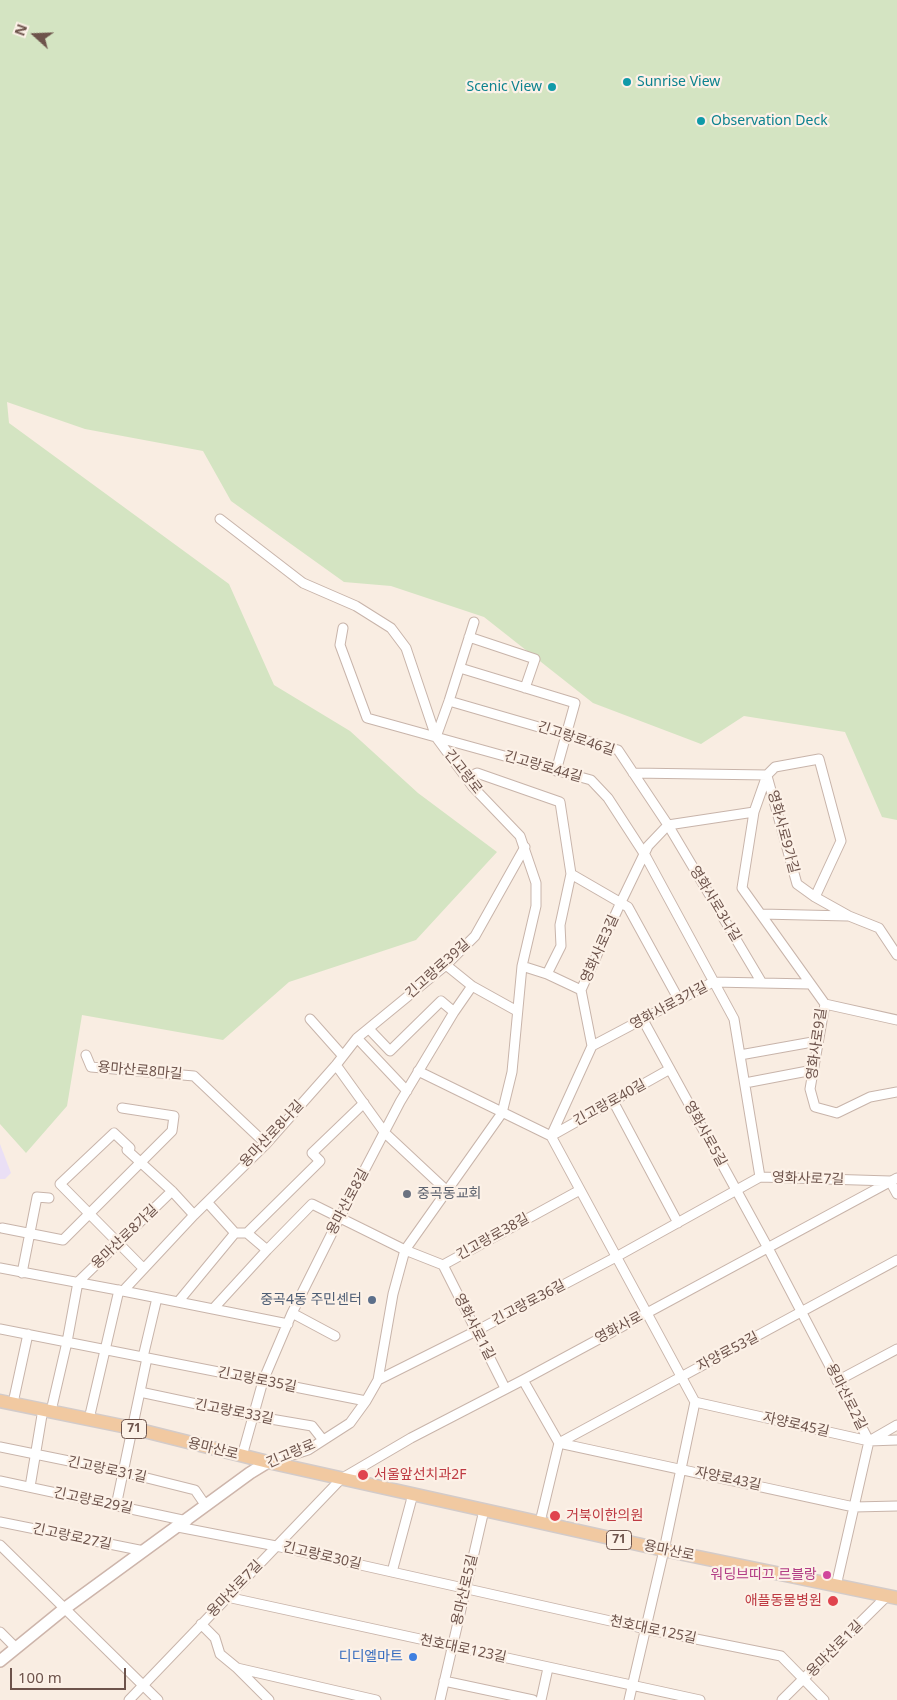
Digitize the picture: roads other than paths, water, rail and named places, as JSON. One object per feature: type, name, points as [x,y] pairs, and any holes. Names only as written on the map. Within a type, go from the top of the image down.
[{"type":"main road","name":"용마산로","points":[[0,1401],[132,1428],[341,1479],[664,1550],[892,1597]]},
{"type":"main road","name":"긴고랑로","points":[[0,1661],[64,1609],[250,1473],[268,1462]]},
{"type":"street","name":"긴고랑로","points":[[220,519],[303,583],[356,606],[390,628],[406,648],[436,737],[466,778],[520,836],[536,883],[536,906],[522,966],[512,1072],[502,1112],[405,1250],[393,1294],[378,1380],[366,1402],[350,1423],[308,1450],[268,1462]]},
{"type":"street","points":[[436,737],[474,622]]},
{"type":"street","name":"긴고랑로44길","points":[[343,628],[340,644],[367,718],[591,780],[608,798],[644,855]]},
{"type":"street","points":[[469,637],[535,659],[525,688]]},
{"type":"street","points":[[460,668],[575,703],[556,771]]},
{"type":"street","name":"긴고랑로46길","points":[[449,701],[618,750],[668,825]]},
{"type":"street","points":[[633,773],[767,775],[775,767],[819,759],[841,841],[815,896]]},
{"type":"street","points":[[466,778],[477,773],[560,802],[571,874],[560,925],[561,946],[547,974]]},
{"type":"street","name":"영화사로9길","points":[[767,775],[754,812],[742,888],[824,1004],[810,1089],[815,1107],[837,1113],[870,1097],[897,1092]]},
{"type":"street","name":"영화사로9가길","points":[[767,775],[797,884],[849,916],[879,928],[897,955]]},
{"type":"street","points":[[668,825],[754,812]]},
{"type":"street","name":"영화사로3길","points":[[592,1046],[581,990],[648,846],[668,825]]},
{"type":"street","name":"영화사로3나길","points":[[668,825],[762,983]]},
{"type":"street","name":"긴고랑로39길","points":[[336,1065],[357,1038],[446,965],[475,936],[525,847]]},
{"type":"street","name":"영화사로7길","points":[[644,855],[734,1020],[760,1177],[894,1180]]},
{"type":"street","name":"영화사로3길","points":[[571,874],[628,907],[679,1000]]},
{"type":"street","points":[[761,914],[849,916]]},
{"type":"street","points":[[446,965],[472,986],[517,1011]]},
{"type":"street","points":[[522,966],[547,974],[581,990]]},
{"type":"street","name":"영화사로3가길","points":[[592,1046],[713,982],[810,984]]},
{"type":"street","name":"용마산로8길","points":[[242,1456],[263,1381],[292,1313],[340,1217],[418,1071],[472,986]]},
{"type":"street","points":[[369,1029],[390,1051],[441,1001],[454,1012]]},
{"type":"street","points":[[824,1004],[897,1020]]},
{"type":"street","points":[[310,1019],[342,1055]]},
{"type":"street","name":"영화사로5길","points":[[643,1020],[768,1248]]},
{"type":"street","points":[[357,1038],[407,1091]]},
{"type":"street","points":[[740,1055],[818,1040]]},
{"type":"street","points":[[551,1136],[592,1046]]},
{"type":"street","name":"용마산로8마길","points":[[86,1055],[91,1067],[194,1076],[266,1144]]},
{"type":"street","points":[[336,1065],[385,1133],[446,1190]]},
{"type":"street","name":"용마산로8나길","points":[[121,1290],[266,1144],[336,1065]]},
{"type":"street","name":"긴고랑로40길","points":[[551,1136],[670,1069]]},
{"type":"street","points":[[745,1083],[813,1070]]},
{"type":"street","points":[[418,1071],[551,1136],[695,1402],[664,1550],[629,1700]]},
{"type":"street","points":[[613,1101],[678,1223]]},
{"type":"street","points":[[247,1233],[320,1160],[312,1153],[364,1103]]},
{"type":"street","points":[[2,1228],[63,1240],[172,1131],[174,1116],[122,1108]]},
{"type":"street","points":[[143,1268],[120,1242],[60,1184],[114,1133],[130,1148],[127,1150],[140,1164],[172,1191],[194,1215]]},
{"type":"street","name":"긴고랑로36길","points":[[378,1380],[616,1257],[760,1177]]},
{"type":"street","points":[[894,1180],[897,1194]]},
{"type":"street","name":"영화사로","points":[[341,1479],[411,1438],[456,1416],[894,1180]]},
{"type":"street","name":"긴고랑로38길","points":[[266,1250],[312,1204],[405,1250],[443,1265],[580,1190]]},
{"type":"street","name":"용마산로8가길","points":[[78,1282],[172,1191]]},
{"type":"street","points":[[22,1273],[37,1197],[49,1198]]},
{"type":"street","points":[[207,1202],[235,1233],[247,1233],[266,1250],[213,1309]]},
{"type":"street","points":[[178,1302],[235,1233]]},
{"type":"street","name":"용마산로2길","points":[[768,1248],[869,1441],[836,1586]]},
{"type":"street","name":"자양로53길","points":[[559,1443],[897,1260]]},
{"type":"street","name":"영화사로1길","points":[[443,1265],[505,1388]]},
{"type":"street","name":"용마산로8가길","points":[[0,1268],[288,1324]]},
{"type":"street","points":[[30,1487],[35,1454],[67,1342],[78,1282]]},
{"type":"street","points":[[89,1419],[121,1290]]},
{"type":"street","points":[[116,1506],[157,1298]]},
{"type":"street","points":[[292,1313],[335,1336]]},
{"type":"street","name":"긴고랑로35길","points":[[0,1329],[366,1402]]},
{"type":"street","points":[[13,1404],[28,1334]]},
{"type":"street","points":[[837,1381],[897,1349]]},
{"type":"street","points":[[523,1380],[559,1443],[540,1522]]},
{"type":"street","name":"긴고랑로33길","points":[[140,1392],[253,1416],[312,1426],[323,1440]]},
{"type":"street","name":"자양로45길","points":[[695,1402],[869,1441],[897,1440]]},
{"type":"street","points":[[869,1441],[897,1426]]},
{"type":"street","name":"자양로43길","points":[[559,1443],[854,1507],[897,1506]]},
{"type":"street","name":"긴고랑로31길","points":[[0,1447],[123,1472],[195,1490],[206,1506]]},
{"type":"street","name":"용마산로7길","points":[[129,1700],[341,1479]]},
{"type":"street","name":"긴고랑로29길","points":[[0,1481],[116,1506],[182,1524]]},
{"type":"street","points":[[392,1572],[413,1494]]},
{"type":"street","name":"용마산로5길","points":[[440,1700],[484,1510]]},
{"type":"street","name":"긴고랑로27길","points":[[0,1522],[144,1551]]},
{"type":"street","name":"긴고랑로30길","points":[[182,1524],[466,1588]]},
{"type":"street","points":[[0,1545],[158,1700]]},
{"type":"street","name":"천호대로125길","points":[[466,1588],[781,1656],[824,1700]]},
{"type":"street","name":"천호대로123길","points":[[227,1597],[700,1700]]},
{"type":"street","name":"용마산로1길","points":[[782,1700],[892,1597]]},
{"type":"street","points":[[201,1624],[215,1638],[220,1654],[269,1700]]},
{"type":"street","points":[[0,1632],[16,1648]]},
{"type":"street","points":[[237,1668],[376,1700]]},
{"type":"street","points":[[540,1700],[548,1668]]},
{"type":"street","points":[[444,1681],[533,1700]]},
{"type":"place","name":"Sunrise View","points":[[627,82]]},
{"type":"place","name":"Scenic View","points":[[552,87]]},
{"type":"place","name":"Observation Deck","points":[[701,121]]},
{"type":"place","name":"중곡동교회","points":[[407,1194]]},
{"type":"place","name":"중곡4동 주민센터","points":[[372,1300]]},
{"type":"place","name":"서울앞선치과2F","points":[[363,1475]]},
{"type":"place","name":"거북이한의원","points":[[555,1516]]},
{"type":"place","name":"워딩브띠끄 르블랑","points":[[827,1575]]},
{"type":"place","name":"애플동물병원","points":[[833,1601]]},
{"type":"place","name":"디디엘마트","points":[[413,1657]]}]
